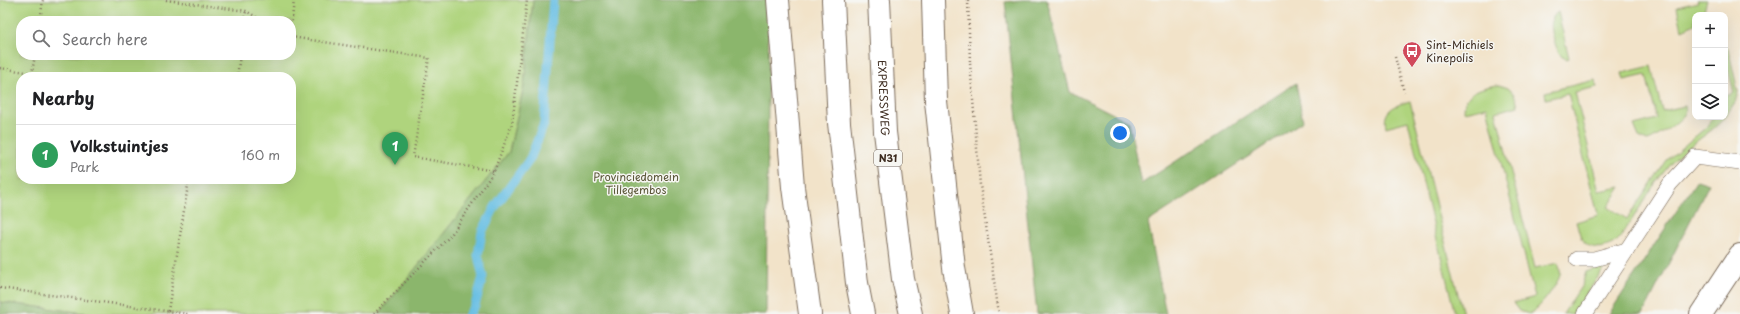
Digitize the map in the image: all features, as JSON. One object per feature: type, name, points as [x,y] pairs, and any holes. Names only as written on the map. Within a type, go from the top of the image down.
[{"type":"main road","points":[[778,0],[793,188],[810,314]]},
{"type":"main road","points":[[833,0],[839,123],[857,283],[863,314]]},
{"type":"main road","name":"EXPRESSWEG","points":[[879,0],[885,132],[903,278],[911,314]]},
{"type":"main road","points":[[933,0],[936,101],[954,268],[962,314]]},
{"type":"main road","points":[[1701,314],[1740,255]]},
{"type":"lane","points":[[1585,314],[1670,184],[1695,157],[1740,163]]},
{"type":"lane","points":[[1577,259],[1594,259],[1627,250]]},
{"type":"path","points":[[41,16],[43,0]]},
{"type":"path","points":[[166,0],[246,11],[254,16]]},
{"type":"path","points":[[292,16],[294,0]]},
{"type":"path","points":[[374,314],[451,236],[494,171],[512,124],[527,0]]},
{"type":"path","points":[[968,0],[970,63],[980,185],[999,314]]},
{"type":"path","points":[[245,16],[246,11]]},
{"type":"path","points":[[296,38],[430,58],[413,156],[494,171]]},
{"type":"path","points":[[1395,57],[1404,92]]},
{"type":"path","points":[[32,72],[34,60]]},
{"type":"path","points":[[238,72],[240,60]]},
{"type":"path","points":[[0,68],[26,72]]},
{"type":"path","points":[[168,311],[188,184]]},
{"type":"path","points":[[0,288],[188,314]]},
{"type":"green space","points":[[0,0],[533,0],[524,86],[509,152],[379,314],[92,314],[0,302]]},
{"type":"green space","name":"Provinciedomein Tillegembos","points":[[533,0],[769,0],[766,314],[379,314],[509,152],[524,86]]},
{"type":"green space","points":[[1047,0],[1070,92],[1129,122],[1141,184],[1296,83],[1303,121],[1148,222],[1166,314],[1037,314],[1005,2]]},
{"type":"green space","points":[[1697,0],[1707,0],[1704,12],[1692,12],[1692,25],[1682,30],[1677,7],[1698,2]]},
{"type":"green space","points":[[1558,12],[1568,59],[1562,57],[1559,53],[1552,32],[1552,17]]},
{"type":"green space","points":[[1728,48],[1738,92],[1735,102],[1728,112],[1728,95],[1734,93],[1728,68]]},
{"type":"green space","points":[[1651,66],[1662,111],[1685,106],[1686,110],[1682,118],[1672,126],[1655,138],[1647,141],[1639,137],[1634,125],[1657,119],[1646,75],[1624,80],[1622,73]]},
{"type":"green space","points":[[1595,80],[1597,87],[1575,92],[1599,191],[1621,187],[1608,207],[1627,219],[1667,160],[1709,125],[1712,120],[1722,120],[1681,153],[1667,168],[1620,238],[1611,245],[1600,248],[1590,246],[1585,243],[1581,238],[1576,222],[1598,215],[1568,94],[1546,99],[1545,92]]},
{"type":"green space","points":[[1498,85],[1506,87],[1512,91],[1518,106],[1496,112],[1535,268],[1558,263],[1560,270],[1560,275],[1552,291],[1533,312],[1529,314],[1519,311],[1513,303],[1535,297],[1487,107],[1464,111],[1467,99],[1475,91]]},
{"type":"green space","points":[[1410,101],[1463,314],[1455,314],[1408,121],[1386,127],[1385,121],[1388,112],[1400,104]]},
{"type":"green space","points":[[1697,180],[1709,184],[1643,314],[1609,314]]},
{"type":"green space","points":[[1606,265],[1573,314],[1563,314],[1582,285],[1586,272]]},
{"type":"green space","points":[[0,302],[92,314],[0,314]]},
{"type":"waterway","points":[[469,314],[475,305],[483,277],[478,255],[482,232],[495,207],[530,159],[544,124],[553,0]]},
{"type":"place","name":"Sint-Michiels Kinepolis","points":[[1412,68]]},
{"type":"place","name":"Volkstuintjes","points":[[395,165]]}]
